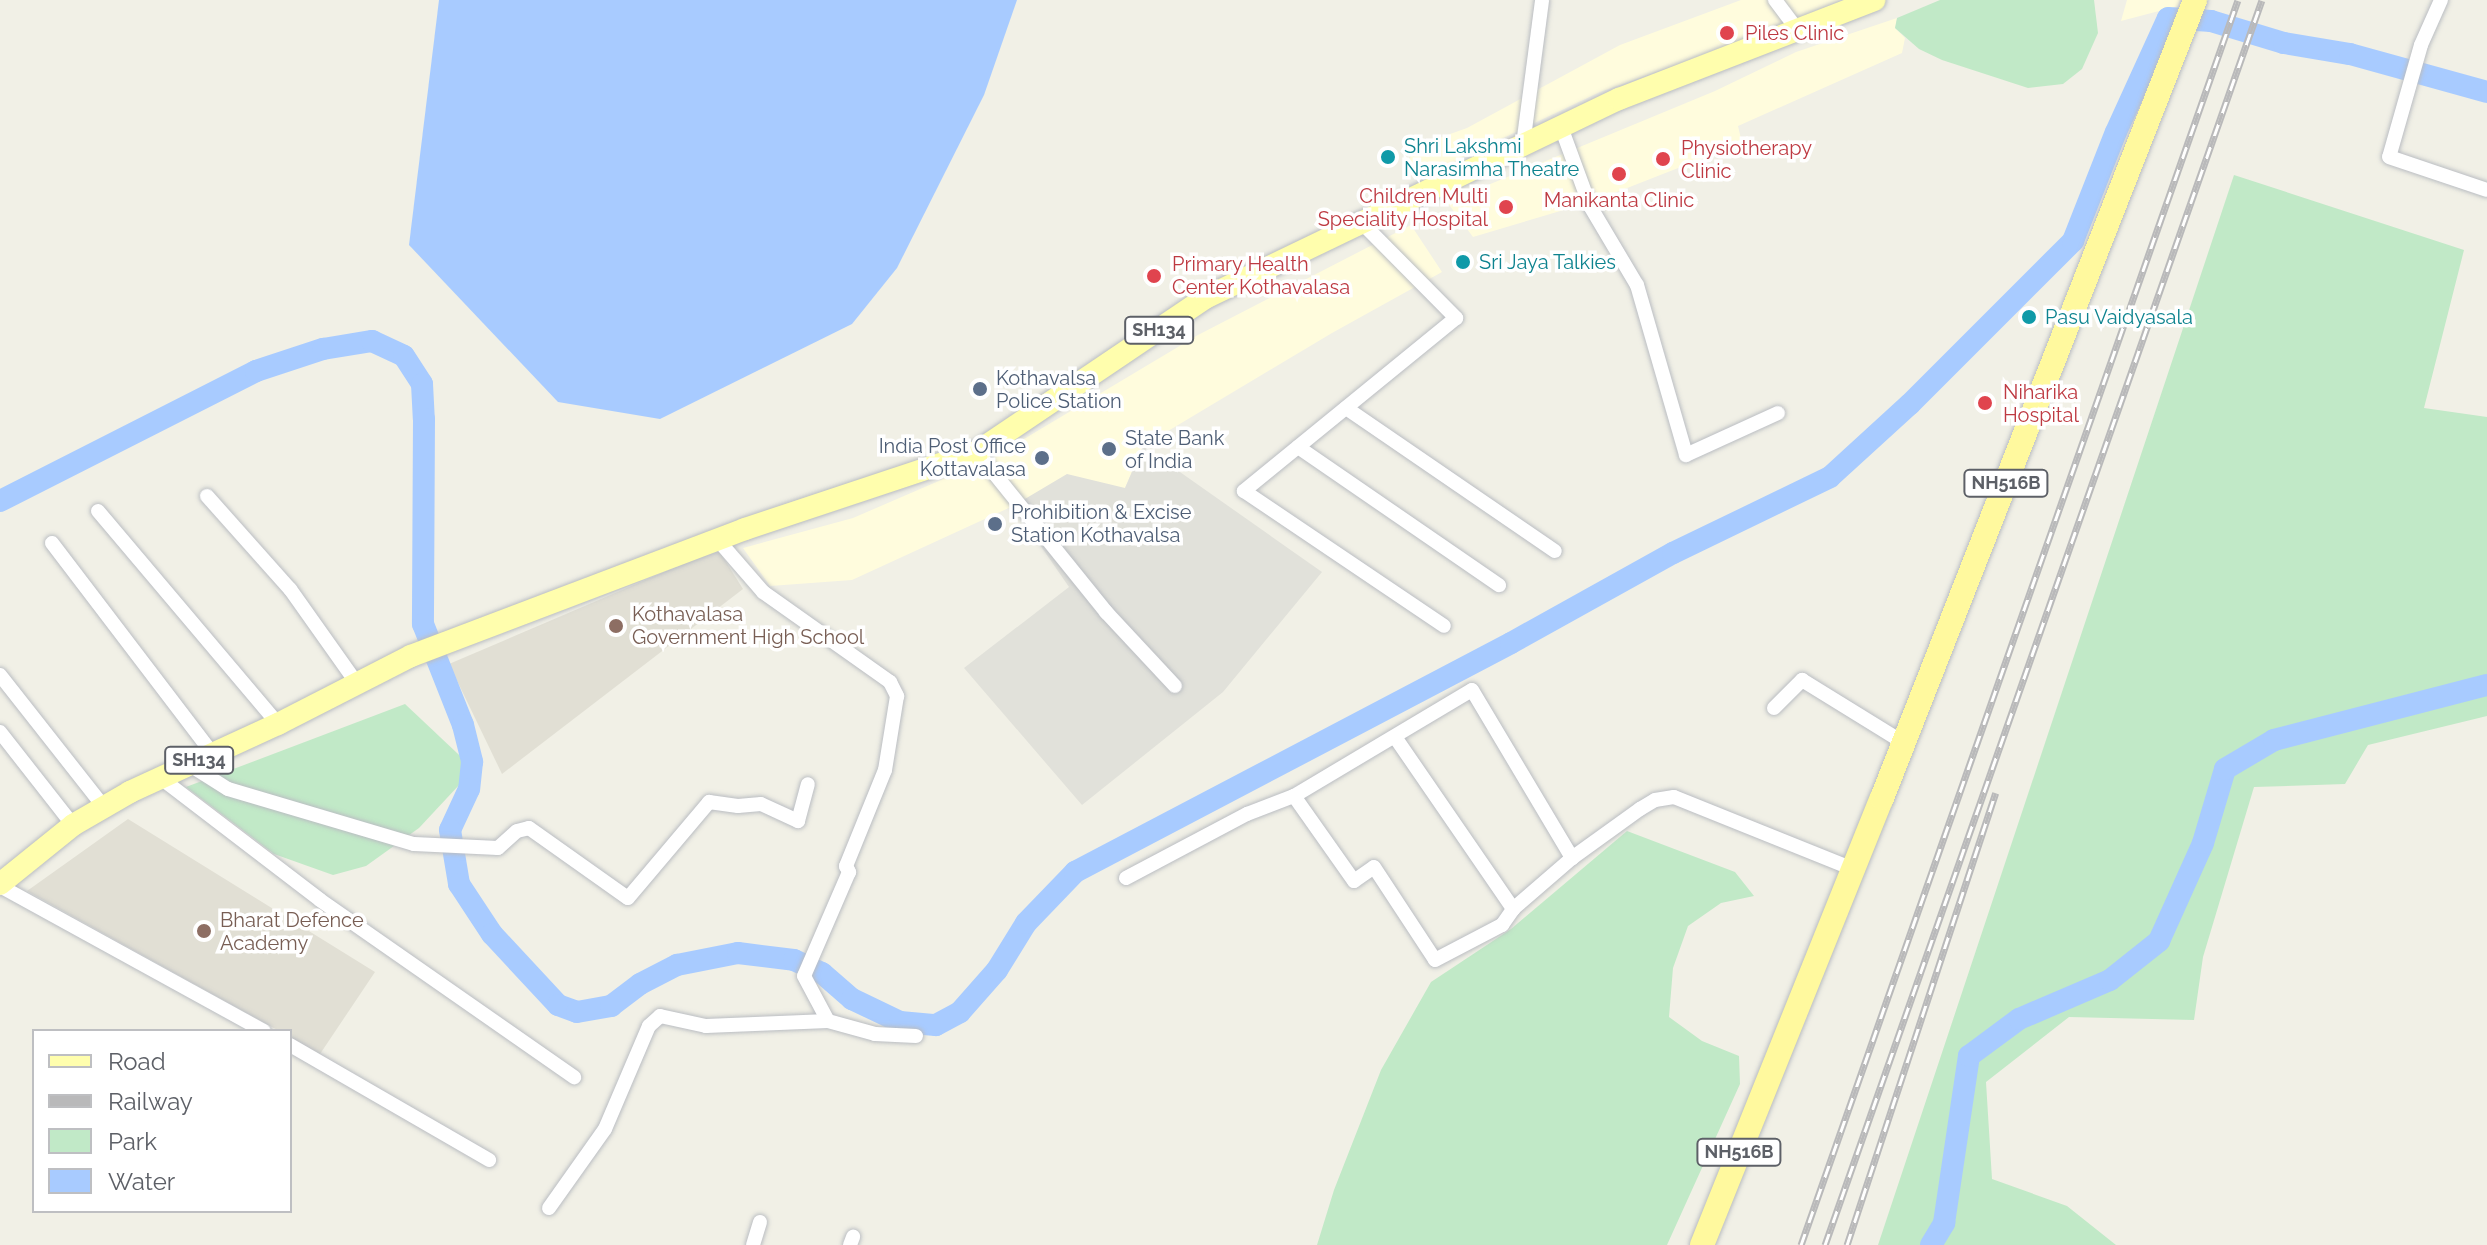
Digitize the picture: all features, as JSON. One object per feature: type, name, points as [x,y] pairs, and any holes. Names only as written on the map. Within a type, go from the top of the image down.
[{"type":"highway","name":"NH516B","points":[[1702,1245],[1904,743],[2195,0]]},
{"type":"main road","name":"SH134","points":[[0,885],[73,825],[104,807],[358,685],[411,656],[717,539],[977,452],[1207,297],[1619,99],[1799,32],[1874,0]]},
{"type":"street","points":[[1523,145],[1542,0]]},
{"type":"street","points":[[1775,0],[1799,32]]},
{"type":"street","points":[[2441,0],[2421,45],[2389,157],[2487,190]]},
{"type":"street","points":[[1561,127],[1590,206],[1637,285],[1686,455],[1778,413]]},
{"type":"street","points":[[1362,223],[1456,318],[1244,491],[1444,626]]},
{"type":"street","points":[[1346,408],[1555,551]]},
{"type":"street","points":[[1298,447],[1499,585]]},
{"type":"street","points":[[977,452],[1106,612],[1175,686]]},
{"type":"street","points":[[207,496],[290,589],[358,685]]},
{"type":"street","points":[[98,511],[278,724]]},
{"type":"street","points":[[717,539],[763,592],[890,682],[897,696],[885,770],[846,866],[849,872],[804,976],[828,1021]]},
{"type":"street","points":[[52,543],[213,754]]},
{"type":"street","points":[[0,675],[104,807]]},
{"type":"street","points":[[1774,708],[1802,680],[1904,743]]},
{"type":"street","points":[[1126,878],[1247,814],[1294,796],[1472,690],[1572,858]]},
{"type":"street","points":[[0,732],[73,825]]},
{"type":"street","points":[[1395,737],[1513,909]]},
{"type":"street","points":[[190,765],[228,789],[414,844],[498,848],[517,831],[529,828],[628,898],[709,802],[738,806],[761,804],[798,821],[808,784]]},
{"type":"street","points":[[162,779],[320,900],[574,1077]]},
{"type":"street","points":[[1294,796],[1354,881],[1374,867],[1435,960],[1502,925],[1513,909],[1572,858],[1655,800],[1674,797],[1853,869]]},
{"type":"street","points":[[0,885],[260,1029]]},
{"type":"street","points":[[549,1208],[605,1129],[649,1026],[660,1016],[706,1026],[828,1021],[875,1034],[916,1036]]},
{"type":"street","points":[[292,1046],[489,1160]]},
{"type":"street","points":[[753,1245],[760,1222]]},
{"type":"shaded area","points":[[1741,0],[1842,0],[1760,35],[1600,92],[1459,159],[1433,178],[1408,160],[1422,144],[1467,128],[1620,45]]},
{"type":"shaded area","points":[[2127,0],[2180,0],[2178,6],[2121,21]]},
{"type":"shaded area","points":[[1897,18],[1895,28],[1905,38],[1902,53],[1738,126],[1742,143],[1594,201],[1473,237],[1447,202],[1715,91],[1796,52]]},
{"type":"shaded area","points":[[1411,225],[1442,272],[1332,333],[1143,446],[1125,488],[1013,506],[852,580],[770,586],[743,548],[853,518],[992,458],[1198,335]]},
{"type":"shaded area","points":[[1143,446],[1322,572],[1223,692],[1082,805],[964,668],[1069,587],[1013,506],[1067,474],[1125,488]]},
{"type":"shaded area","name":"Kothavalasa Government High School","points":[[718,549],[743,589],[502,774],[449,664]]},
{"type":"shaded area","name":"Bharat Defence Academy","points":[[128,819],[375,972],[320,1054],[292,1038],[292,1029],[275,1029],[27,891]]},
{"type":"green space","points":[[1940,0],[2094,0],[2098,33],[2082,69],[2063,84],[2028,88],[1942,60],[1919,49],[1895,28],[1897,18]]},
{"type":"green space","points":[[2234,175],[2464,250],[2424,408],[2487,417],[2487,716],[2368,745],[2345,784],[2254,787],[2203,957],[2194,1020],[2069,1017],[1986,1082],[1992,1179],[2067,1206],[2116,1245],[1878,1245]]},
{"type":"green space","points":[[405,704],[474,769],[419,828],[366,866],[333,875],[274,854],[186,787]]},
{"type":"green space","points":[[1627,831],[1735,872],[1754,896],[1721,903],[1688,926],[1673,968],[1669,1017],[1702,1041],[1739,1056],[1740,1084],[1667,1245],[1317,1245],[1334,1190],[1381,1070],[1431,982],[1511,929]]},
{"type":"water","points":[[439,0],[1017,0],[984,95],[897,268],[852,324],[660,419],[558,402],[409,245]]},
{"type":"waterway","points":[[0,501],[256,371],[323,349],[372,341],[404,356],[422,384],[423,624],[463,725],[472,762],[469,789],[450,830],[459,884],[492,934],[558,1005],[577,1012],[611,1006],[640,984],[677,965],[738,953],[794,960],[822,973],[852,999],[900,1022],[936,1025],[960,1012],[997,970],[1026,923],[1075,872],[1511,643],[1673,553],[1830,477],[1910,404],[2073,241],[2116,132],[2168,18],[2211,21],[2284,43],[2350,54],[2487,92]]},
{"type":"waterway","points":[[1931,1245],[1944,1223],[1969,1056],[2019,1019],[2110,980],[2159,941],[2203,843],[2225,769],[2274,740],[2487,685]]},
{"type":"railway","points":[[1801,1245],[2238,0]]},
{"type":"railway","points":[[1825,1245],[2262,0]]},
{"type":"railway","points":[[1847,1245],[1996,793]]},
{"type":"place","name":"Piles Clinic","points":[[1727,33]]},
{"type":"place","name":"Shri Lakshmi Narasimha Theatre","points":[[1388,157]]},
{"type":"place","name":"Physiotherapy Clinic","points":[[1663,159]]},
{"type":"place","name":"Manikanta Clinic","points":[[1619,174]]},
{"type":"place","name":"Children Multi Speciality Hospital","points":[[1506,207]]},
{"type":"place","name":"Sri Jaya Talkies","points":[[1463,262]]},
{"type":"place","name":"Primary Health Center Kothavalasa","points":[[1154,276]]},
{"type":"place","name":"Pasu Vaidyasala","points":[[2029,317]]},
{"type":"place","name":"Kothavalsa Police Station","points":[[980,389]]},
{"type":"place","name":"Niharika Hospital","points":[[1985,403]]},
{"type":"place","name":"State Bank of India","points":[[1109,449]]},
{"type":"place","name":"India Post Office Kottavalasa","points":[[1042,458]]},
{"type":"place","name":"Prohibition & Excise Station Kothavalsa","points":[[995,524]]},
{"type":"place","name":"Kothavalasa Government High School","points":[[616,626]]},
{"type":"place","name":"Bharat Defence Academy","points":[[204,931]]}]
